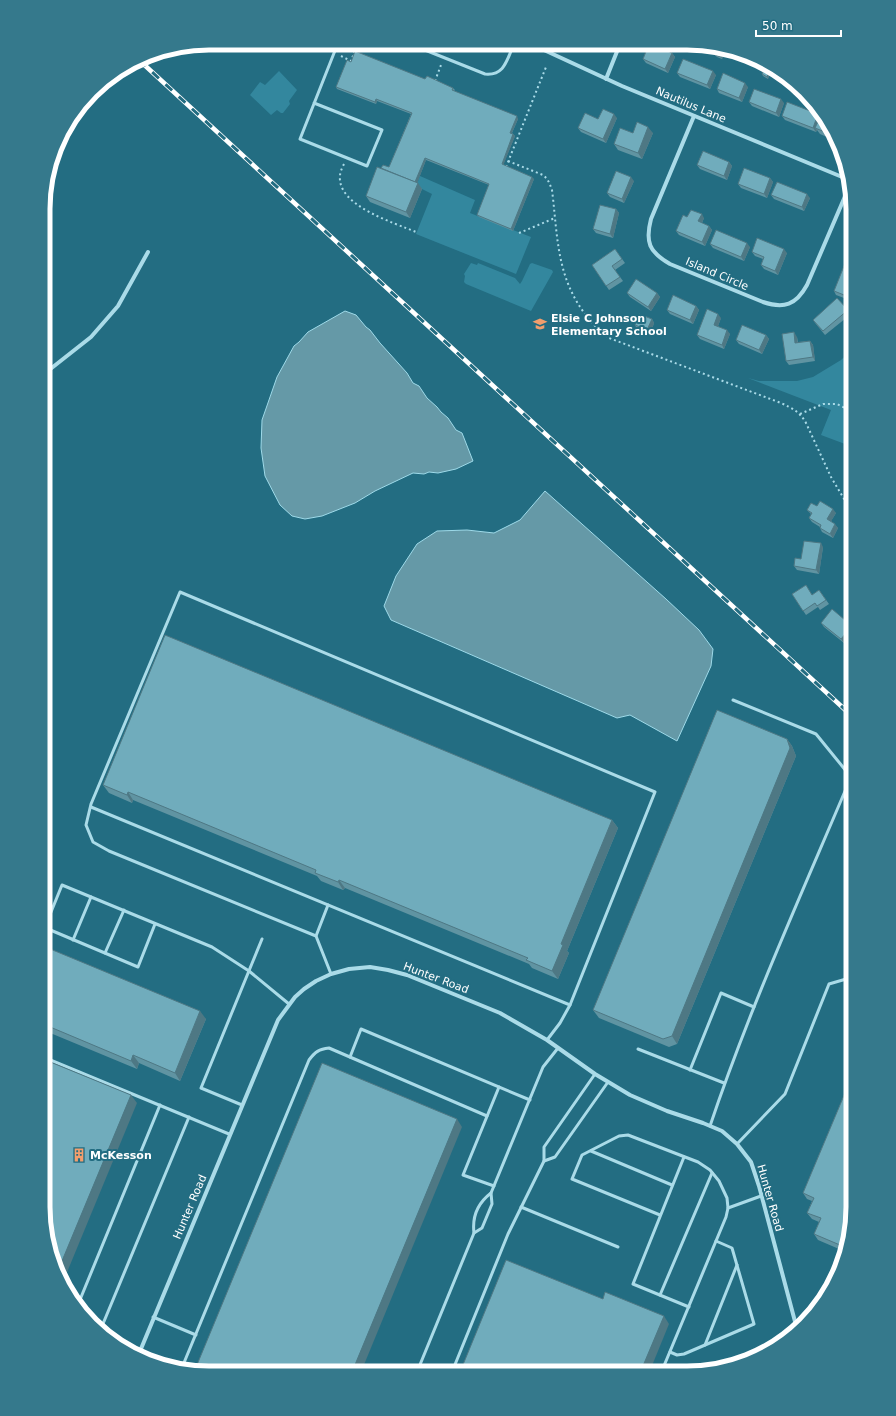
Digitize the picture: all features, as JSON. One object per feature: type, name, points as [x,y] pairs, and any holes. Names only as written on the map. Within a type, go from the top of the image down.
[{"type":"street","name":"Nautilus Lane","points":[[544,50],[606,79],[843,177]]},
{"type":"street","points":[[606,79],[618,50]]},
{"type":"street","name":"Island Circle","points":[[694,116],[648,229],[649,245],[660,259],[772,306],[788,304],[798,298],[807,285],[845,193]]},
{"type":"street","points":[[50,369],[91,337],[118,306],[148,252]]},
{"type":"street","name":"Hunter Road","points":[[140,1350],[229,1134],[278,1020],[289,1004],[304,988],[316,981],[331,974],[349,969],[370,967],[407,975],[500,1013],[547,1040],[595,1074],[630,1095],[667,1112],[722,1131],[737,1144],[750,1162],[761,1196],[795,1323]]},
{"type":"lane","points":[[314,103],[382,130],[367,166],[300,139],[314,103],[335,50]]},
{"type":"lane","points":[[425,50],[485,74],[493,74],[502,69],[511,50]]},
{"type":"lane","points":[[316,936],[109,851],[93,842],[86,825],[91,807],[180,592],[655,792],[570,1005],[560,1023],[547,1040]]},
{"type":"lane","points":[[733,700],[816,734],[846,771]]},
{"type":"lane","points":[[710,1126],[724,1083],[754,1007],[846,789]]},
{"type":"lane","points":[[91,807],[570,1005]]},
{"type":"lane","points":[[50,915],[62,885],[212,947],[249,971],[289,1004]]},
{"type":"lane","points":[[73,940],[92,897]]},
{"type":"lane","points":[[328,905],[316,936],[331,974]]},
{"type":"lane","points":[[105,953],[124,910]]},
{"type":"lane","points":[[50,930],[138,967],[155,924]]},
{"type":"lane","points":[[242,1105],[201,1088],[262,939]]},
{"type":"lane","points":[[737,1144],[785,1094],[829,984],[846,979]]},
{"type":"lane","points":[[690,1070],[721,993],[754,1007]]},
{"type":"lane","points":[[350,1057],[361,1029],[530,1100]]},
{"type":"lane","points":[[184,1364],[309,1060],[314,1052],[329,1048],[487,1116]]},
{"type":"lane","points":[[474,1233],[482,1228],[492,1204],[491,1193],[543,1067],[558,1048]]},
{"type":"lane","points":[[638,1049],[724,1083]]},
{"type":"lane","points":[[50,1060],[229,1134]]},
{"type":"lane","points":[[454,1366],[508,1234],[544,1161],[544,1147],[595,1074]]},
{"type":"lane","points":[[544,1161],[555,1157],[608,1082]]},
{"type":"lane","points":[[494,1186],[463,1175],[499,1087]]},
{"type":"lane","points":[[80,1300],[160,1105]]},
{"type":"lane","points":[[103,1325],[189,1117]]},
{"type":"lane","points":[[660,1215],[572,1179],[582,1155],[619,1136],[628,1135],[698,1162],[710,1170],[719,1182],[727,1198],[728,1208],[726,1217],[664,1366]]},
{"type":"lane","points":[[591,1151],[672,1185]]},
{"type":"lane","points":[[684,1157],[633,1284],[689,1307]]},
{"type":"lane","points":[[660,1295],[712,1173]]},
{"type":"lane","points":[[419,1366],[474,1233],[473,1223],[482,1200],[491,1193]]},
{"type":"lane","points":[[728,1208],[761,1196]]},
{"type":"lane","points":[[521,1207],[618,1247]]},
{"type":"lane","points":[[670,1352],[684,1354],[754,1324],[732,1248],[716,1241]]},
{"type":"lane","points":[[705,1345],[737,1265]]},
{"type":"lane","points":[[153,1317],[196,1335]]},
{"type":"path","points":[[334,53],[351,61],[355,50]]},
{"type":"path","points":[[435,81],[442,65]]},
{"type":"path","points":[[506,168],[546,67]]},
{"type":"path","points":[[346,157],[340,178],[342,186],[349,198],[368,212],[416,232]]},
{"type":"path","points":[[508,161],[547,178],[552,190],[560,260],[569,288],[584,314],[604,336],[780,403],[800,414],[831,476],[846,502]]},
{"type":"path","points":[[519,233],[555,218]]},
{"type":"path","points":[[800,414],[823,404],[837,404],[846,408]]},
{"type":"shaded area","points":[[279,71],[297,90],[289,101],[290,104],[283,113],[277,110],[271,115],[250,95],[260,82],[265,85]]},
{"type":"shaded area","points":[[420,176],[475,200],[470,213],[531,237],[516,274],[416,234],[432,194],[416,186]]},
{"type":"shaded area","points":[[471,263],[477,265],[478,263],[515,278],[520,284],[530,264],[532,263],[552,270],[553,272],[531,311],[466,284],[464,282],[464,274]]},
{"type":"shaded area","points":[[345,311],[356,315],[407,373],[413,383],[419,386],[427,398],[448,418],[456,430],[462,433],[473,461],[456,469],[438,473],[413,473],[375,491],[355,503],[322,516],[305,519],[292,516],[280,505],[265,476],[261,448],[262,420],[277,377],[294,346],[308,332]]},
{"type":"shaded area","points":[[846,355],[846,444],[821,435],[831,410],[748,378],[759,381],[797,381],[813,377]]},
{"type":"shaded area","points":[[545,491],[699,630],[713,649],[711,666],[677,741],[630,715],[617,718],[391,620],[384,606],[396,576],[417,544],[437,531],[467,530],[494,533],[520,520]]},
{"type":"building","points":[[647,50],[666,50],[672,53],[665,69],[643,59]]},
{"type":"building","points":[[355,51],[425,79],[427,76],[453,88],[452,90],[517,116],[510,133],[513,134],[502,164],[532,177],[511,229],[477,215],[489,184],[425,158],[415,182],[381,168],[383,165],[389,167],[412,113],[376,99],[375,102],[336,87],[347,60],[351,62]]},
{"type":"building","points":[[716,53],[722,54],[721,57],[715,55]]},
{"type":"building","points":[[683,59],[713,71],[707,85],[677,73]]},
{"type":"building","points":[[764,70],[768,73],[767,77],[762,74]]},
{"type":"building","points":[[723,73],[745,83],[739,98],[717,89]]},
{"type":"building","points":[[754,89],[781,99],[776,113],[749,102]]},
{"type":"building","points":[[787,102],[813,112],[817,118],[813,128],[782,116]]},
{"type":"building","points":[[603,109],[614,114],[603,139],[578,128],[585,113],[598,119]]},
{"type":"building","points":[[819,120],[826,133],[815,128]]},
{"type":"building","points":[[637,122],[648,127],[638,153],[614,144],[620,128],[633,133]]},
{"type":"building","points":[[703,151],[729,162],[724,176],[697,165]]},
{"type":"building","points":[[377,167],[418,183],[406,212],[366,196]]},
{"type":"building","points":[[744,168],[770,178],[764,194],[738,184]]},
{"type":"building","points":[[616,171],[631,177],[622,199],[607,193]]},
{"type":"building","points":[[777,182],[807,194],[802,207],[771,195]]},
{"type":"building","points":[[600,205],[616,209],[610,234],[593,229]]},
{"type":"building","points":[[691,210],[702,214],[698,221],[709,226],[702,242],[676,231],[683,215],[687,217]]},
{"type":"building","points":[[716,230],[747,243],[741,257],[710,244]]},
{"type":"building","points":[[757,238],[784,249],[775,271],[761,265],[764,257],[752,252]]},
{"type":"building","points":[[615,249],[622,259],[612,266],[620,277],[606,286],[592,265]]},
{"type":"building","points":[[846,261],[846,296],[834,291]]},
{"type":"building","points":[[636,279],[657,293],[648,307],[627,293]]},
{"type":"building","points":[[673,295],[696,306],[690,320],[667,310]]},
{"type":"building","points":[[837,298],[846,308],[846,312],[823,331],[813,320]]},
{"type":"building","points":[[707,309],[718,314],[714,325],[727,330],[722,345],[697,335]]},
{"type":"building","points":[[639,314],[652,319],[647,330],[635,325]]},
{"type":"building","points":[[742,325],[766,335],[759,350],[736,340]]},
{"type":"building","points":[[794,332],[795,343],[810,341],[813,357],[786,361],[782,334]]},
{"type":"building","points":[[820,501],[833,509],[827,519],[835,524],[830,534],[820,528],[821,525],[809,518],[812,513],[807,510],[811,503],[817,506]]},
{"type":"building","points":[[804,541],[821,543],[816,570],[794,566],[795,558],[801,559]]},
{"type":"building","points":[[806,585],[812,595],[819,590],[826,600],[817,606],[815,603],[803,611],[792,594]]},
{"type":"building","points":[[832,609],[846,621],[846,633],[841,639],[821,623]]},
{"type":"building","points":[[165,635],[612,820],[561,944],[563,945],[552,971],[526,960],[528,958],[339,880],[338,882],[315,873],[316,870],[128,792],[127,795],[103,785]]},
{"type":"building","points":[[717,710],[787,739],[790,748],[672,1036],[663,1039],[593,1010]]},
{"type":"building","points":[[50,949],[200,1011],[175,1073],[133,1055],[131,1061],[50,1027]]},
{"type":"building","name":"McKesson","points":[[50,1062],[131,1095],[61,1264],[55,1248],[50,1217]]},
{"type":"building","points":[[322,1063],[457,1119],[354,1366],[197,1366]]},
{"type":"building","points":[[846,1091],[846,1217],[841,1246],[814,1234],[821,1218],[807,1213],[814,1198],[803,1193]]},
{"type":"building","points":[[506,1260],[603,1299],[605,1292],[664,1316],[643,1366],[462,1366]]},
{"type":"railway","points":[[143,64],[846,711]]},
{"type":"place","name":"Elsie C Johnson Elementary School","points":[[540,324]]},
{"type":"place","name":"McKesson","points":[[79,1155]]}]
